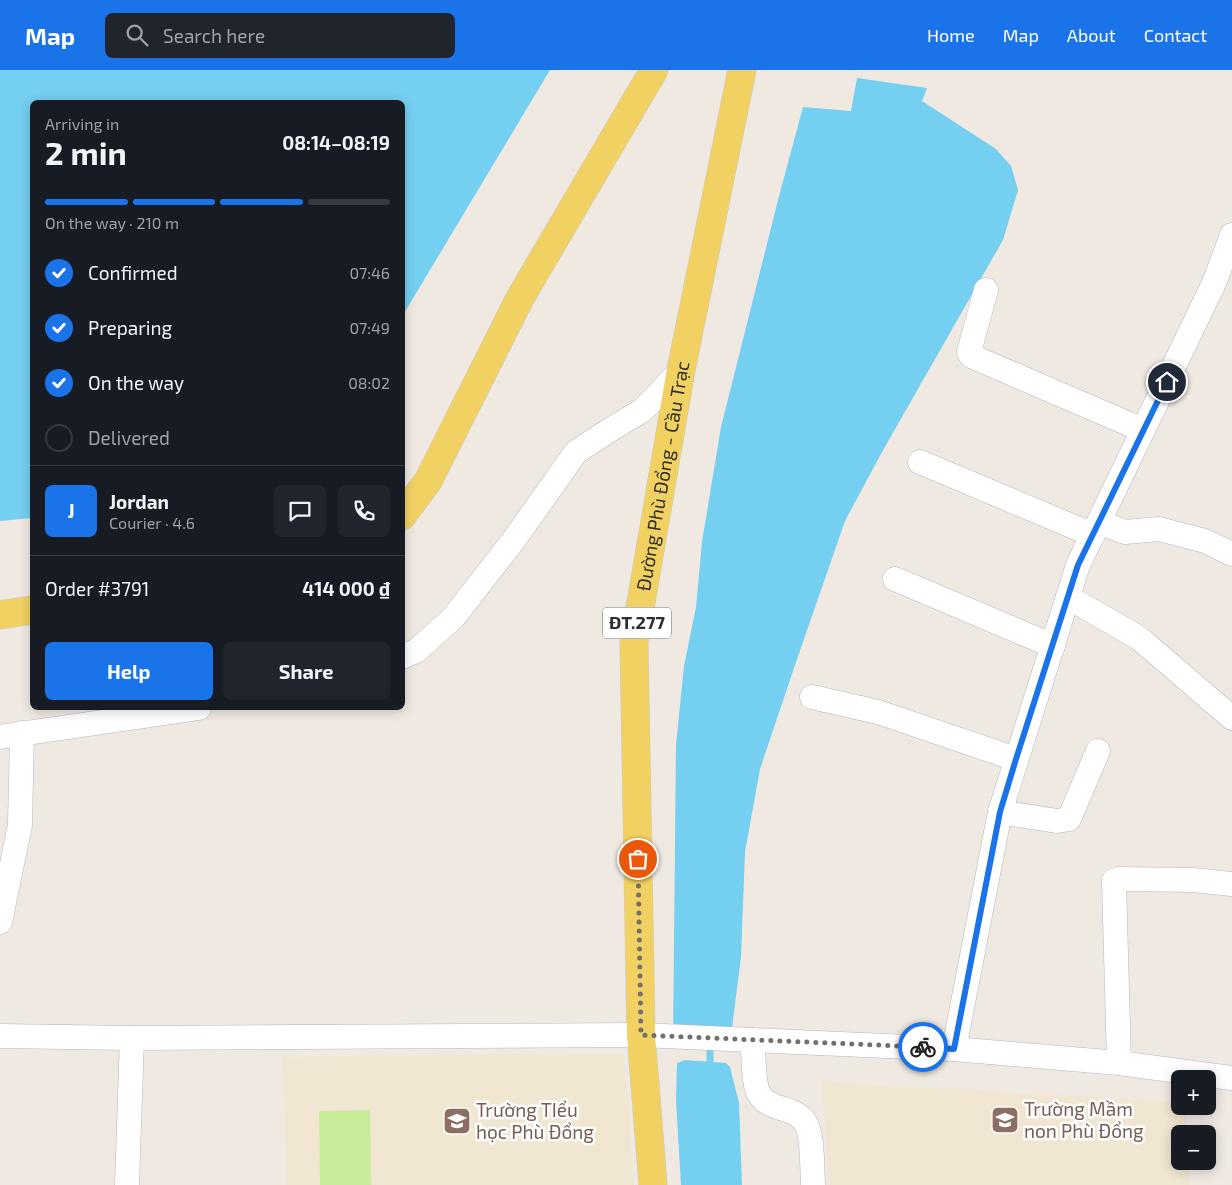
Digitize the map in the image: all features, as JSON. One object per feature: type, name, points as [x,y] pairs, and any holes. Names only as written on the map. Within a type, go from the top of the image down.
[{"type":"main road","points":[[405,512],[428,481],[520,298],[654,70]]},
{"type":"main road","name":"Đường Phù Đổng - Cầu Trạc","points":[[653,1185],[641,1035],[634,643],[681,370],[742,70]]},
{"type":"main road","points":[[0,615],[30,610]]},
{"type":"street","points":[[954,1049],[1000,812],[1078,565],[1214,284],[1232,235]]},
{"type":"street","points":[[986,290],[969,352],[971,356],[1143,430]]},
{"type":"street","points":[[405,656],[416,650],[453,618],[513,541],[576,452],[643,410],[681,370]]},
{"type":"street","points":[[920,462],[1096,529],[1125,532],[1159,529],[1205,541],[1232,554]]},
{"type":"street","points":[[895,579],[1053,646]]},
{"type":"street","points":[[1068,597],[1139,638],[1232,718]]},
{"type":"street","points":[[812,697],[878,712],[1016,759]]},
{"type":"street","points":[[0,922],[20,826],[11,735],[185,710]]},
{"type":"street","points":[[1000,812],[1057,821],[1069,819],[1098,751]]},
{"type":"street","points":[[1119,1063],[1114,881],[1119,879],[1193,880],[1232,884]]},
{"type":"street","points":[[0,1036],[132,1038],[641,1035],[954,1049],[1119,1063],[1232,1078]]},
{"type":"street","points":[[127,1185],[132,1038]]},
{"type":"street","points":[[752,1040],[759,1094],[771,1105],[800,1116],[808,1127],[812,1185]]},
{"type":"shaded area","name":"Trường TIểu học Phù Đổng","points":[[624,1053],[634,1185],[287,1185],[283,1057]]},
{"type":"shaded area","name":"Trường Mầm non Phù Đổng","points":[[822,1082],[1171,1101],[1171,1115],[1186,1115],[1186,1125],[1171,1125],[1171,1170],[1189,1170],[1190,1185],[829,1185]]},
{"type":"green space","points":[[370,1110],[371,1185],[320,1185],[319,1111]]},
{"type":"water","points":[[0,70],[550,70],[405,312],[405,100],[30,100],[30,518],[0,521]]},
{"type":"water","points":[[857,78],[927,88],[922,101],[996,149],[1011,166],[1018,190],[1003,240],[882,452],[845,521],[795,665],[760,769],[745,852],[741,957],[732,1028],[673,1044],[676,745],[684,666],[696,607],[702,542],[721,427],[803,107],[851,111]]},
{"type":"water","points":[[685,1060],[726,1063],[730,1067],[739,1103],[742,1185],[681,1185],[676,1101],[677,1063]]},
{"type":"waterway","points":[[710,1040],[710,1070]]},
{"type":"way so far","points":[[638,859],[641,1035],[923,1047]]},
{"type":"place","name":"Trường Mầm non Phù Đổng","points":[[1005,1120]]},
{"type":"place","name":"Trường TIểu học Phù Đổng","points":[[457,1121]]},
{"type":"route","points":[[923,1047],[954,1049],[1000,812],[1016,759],[1078,565],[1167,382]]}]
